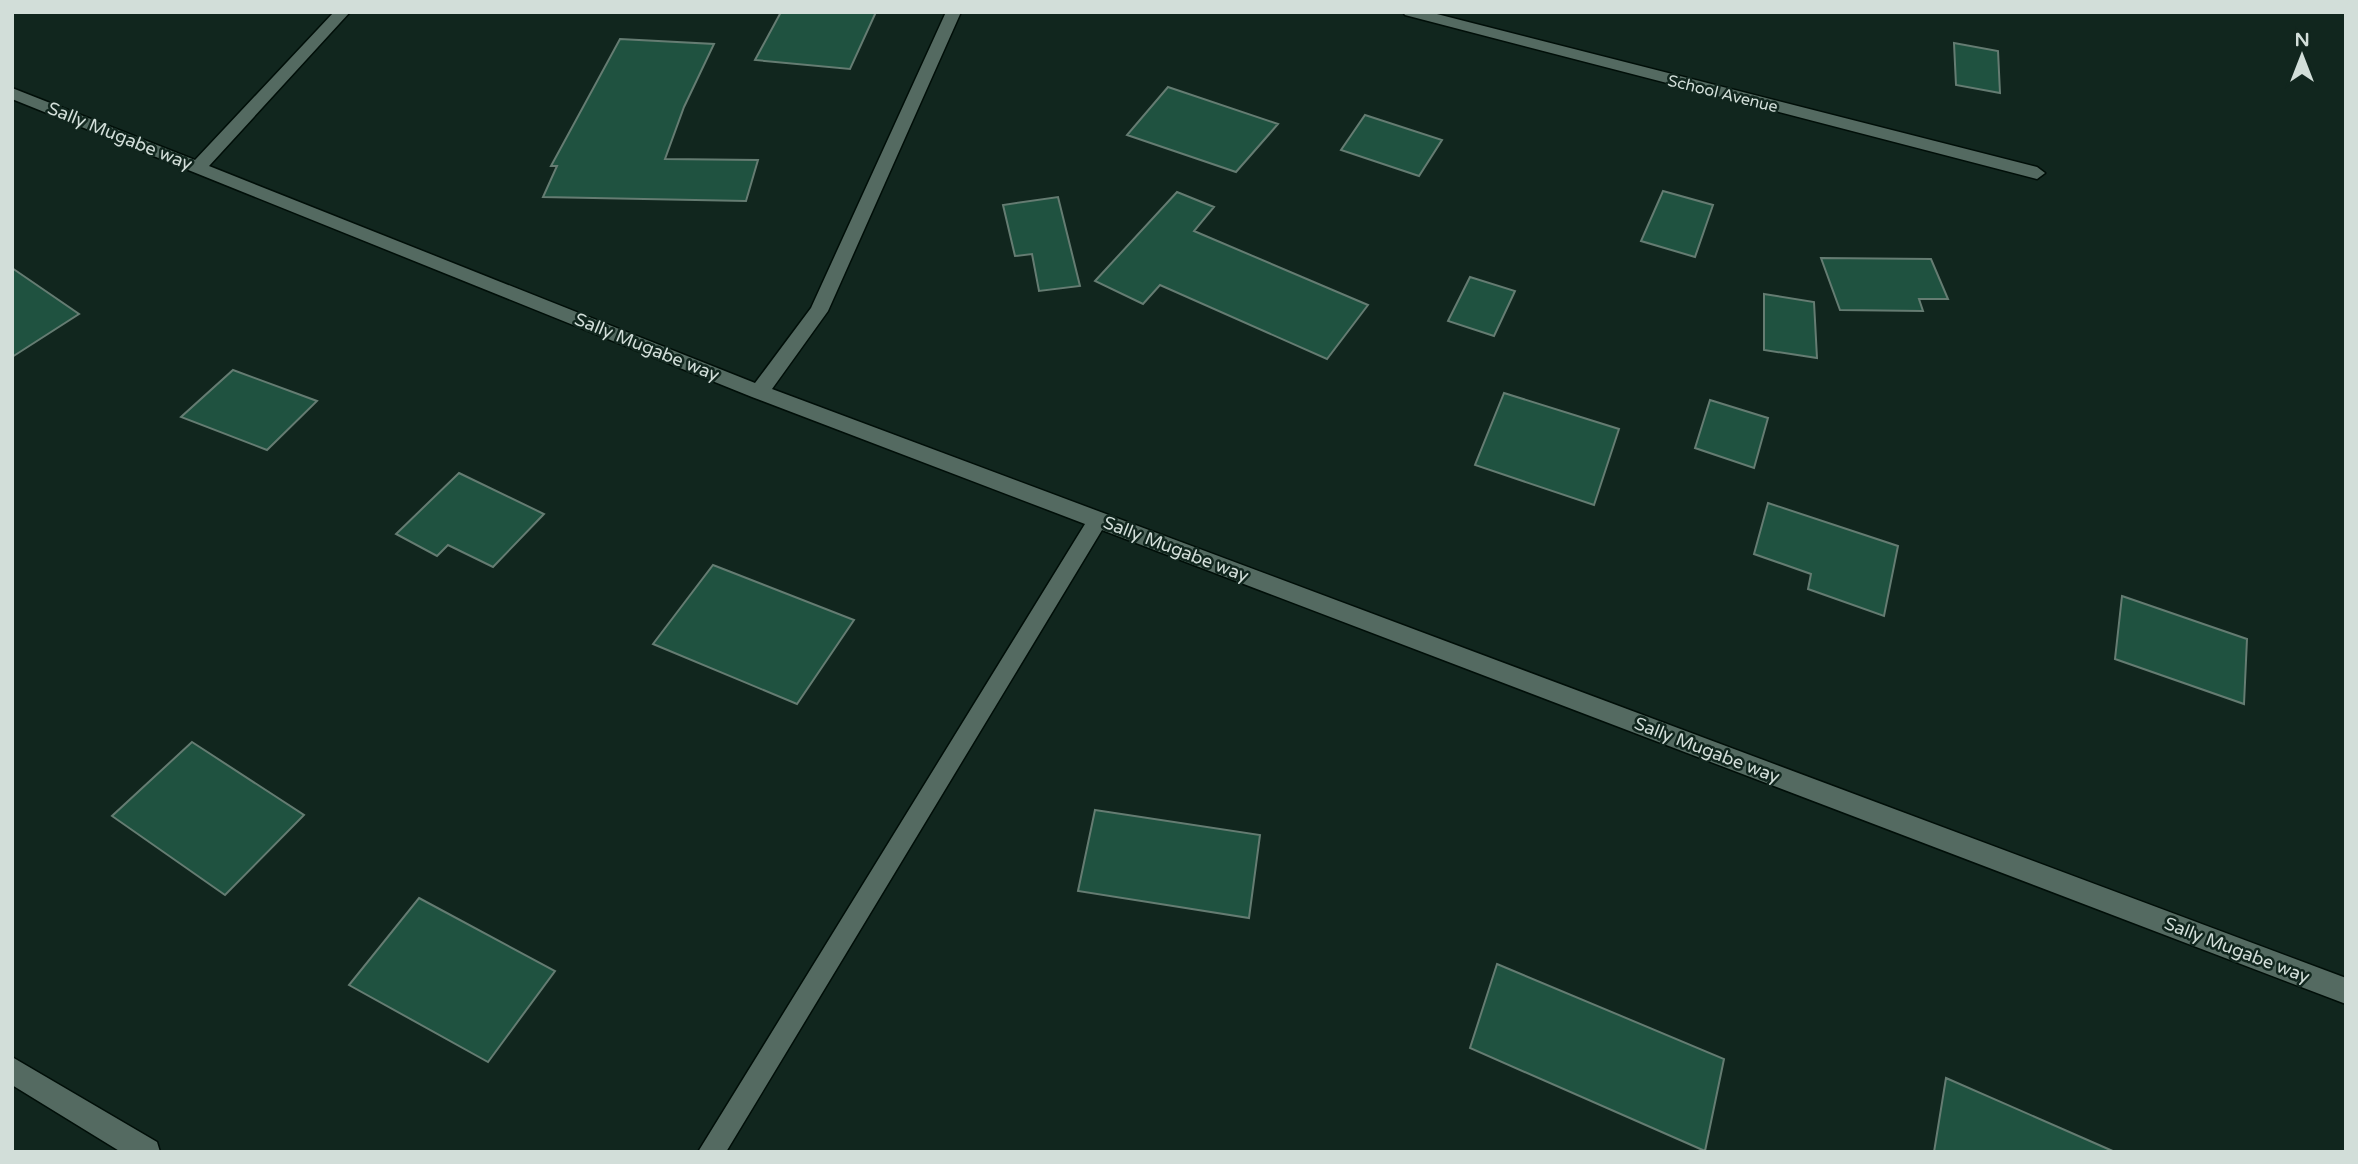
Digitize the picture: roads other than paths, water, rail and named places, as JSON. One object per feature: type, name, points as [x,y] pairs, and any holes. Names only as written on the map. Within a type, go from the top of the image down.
[{"type":"street","points":[[198,167],[343,12]]},
{"type":"street","points":[[759,392],[819,311],[954,12]]},
{"type":"street","name":"School Avenue","points":[[1410,12],[2037,173]]},
{"type":"street","name":"Sally Mugabe way","points":[[12,93],[759,392],[2346,991]]},
{"type":"street","points":[[711,1152],[1098,520]]},
{"type":"street","points":[[12,1070],[147,1152]]}]
